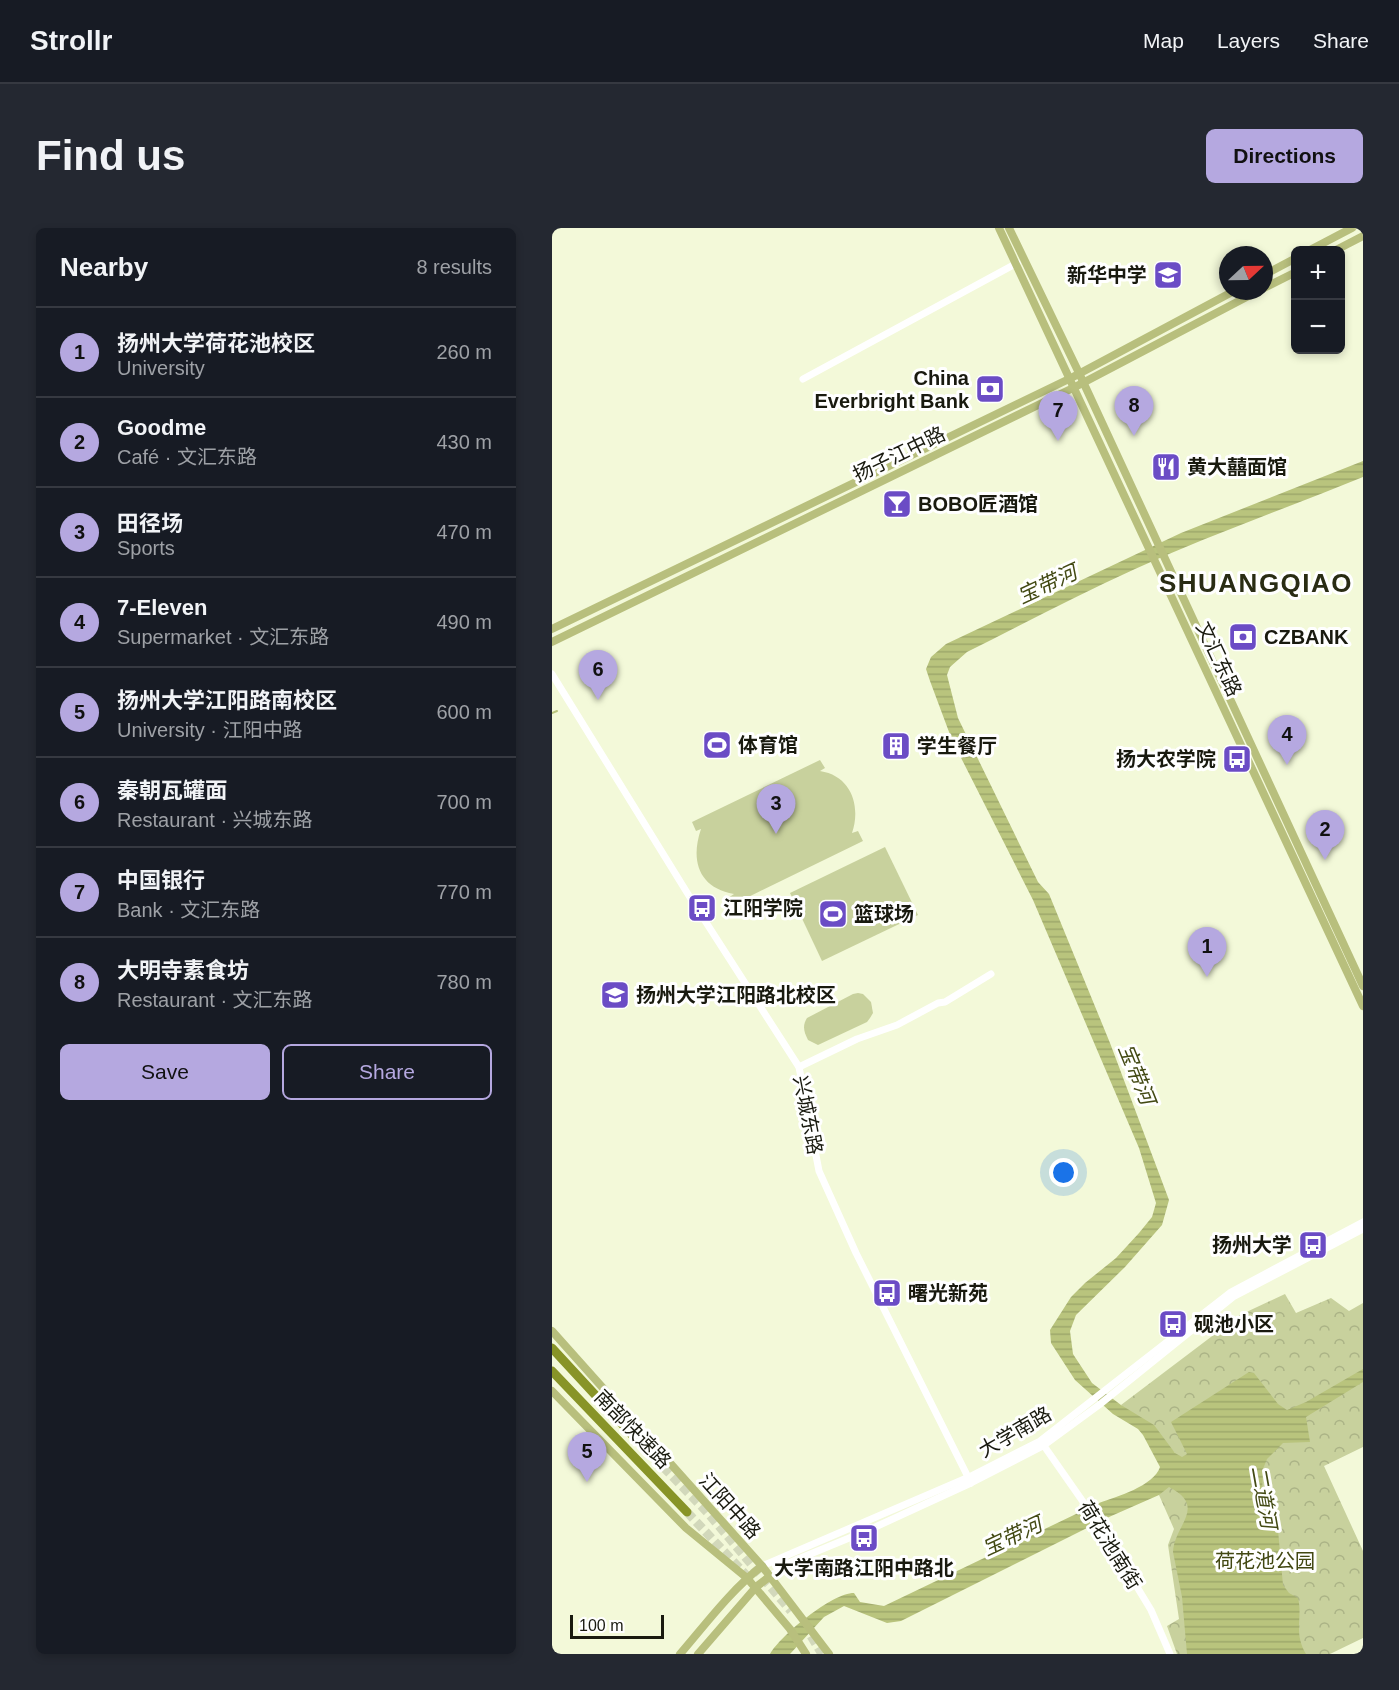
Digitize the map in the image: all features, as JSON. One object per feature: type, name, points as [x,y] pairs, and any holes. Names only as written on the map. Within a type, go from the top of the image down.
[{"type":"highway","name":"南部快速路","points":[[552,1348],[635,1438]]},
{"type":"highway","name":"南部快速路","points":[[552,1371],[687,1512]]},
{"type":"highway","points":[[552,1378],[595,1421],[616,1437]]},
{"type":"main road","name":"文汇东路","points":[[999,228],[1363,1006]]},
{"type":"main road","name":"文汇东路","points":[[1010,228],[1084,382],[1363,986]]},
{"type":"main road","points":[[1318,246],[1352,228]]},
{"type":"main road","points":[[1344,246],[1363,236]]},
{"type":"main road","points":[[1273,270],[1291,261]]},
{"type":"main road","points":[[1273,284],[1291,274]]},
{"type":"main road","name":"扬子江中路","points":[[552,629],[1071,378],[1219,299]]},
{"type":"main road","name":"扬子江中路","points":[[552,642],[1075,387],[1241,300]]},
{"type":"main road","name":"江阳中路","points":[[552,1331],[762,1566],[829,1654]]},
{"type":"main road","name":"江阳中路","points":[[552,1391],[686,1528],[756,1587],[804,1650]]},
{"type":"main road","name":"大学南路","points":[[680,1654],[747,1578],[762,1566]]},
{"type":"main road","name":"大学南路","points":[[698,1654],[756,1587],[769,1577]]},
{"type":"street","points":[[803,379],[1017,263]]},
{"type":"street","name":"兴城东路","points":[[552,674],[691,899],[799,1067],[819,1171],[856,1253],[970,1480]]},
{"type":"street","points":[[799,1067],[857,1039],[897,1025],[938,1003],[945,1002],[991,974]]},
{"type":"street","name":"大学南路","points":[[769,1577],[792,1562],[871,1529],[1042,1443],[1096,1403],[1231,1292],[1363,1222]]},
{"type":"street","name":"大学南路","points":[[1110,1391],[1233,1297],[1363,1229]]},
{"type":"street","name":"荷花池南街","points":[[1042,1443],[1100,1526],[1151,1610],[1170,1654]]},
{"type":"street","name":"大学南路","points":[[762,1566],[970,1480]]},
{"type":"green space","points":[[820,760],[825,768],[820,771],[840,779],[847,786],[854,803],[855,823],[852,833],[858,831],[863,841],[732,905],[728,898],[734,894],[713,886],[700,871],[697,852],[701,829],[696,831],[692,822]]},
{"type":"green space","points":[[885,847],[918,915],[822,961],[790,893]]},
{"type":"green space","points":[[858,993],[863,994],[871,1002],[873,1013],[867,1022],[818,1045],[808,1040],[804,1029],[807,1018]]},
{"type":"green space","name":"荷花池公园","points":[[1285,1294],[1296,1313],[1331,1298],[1349,1311],[1363,1303],[1363,1447],[1324,1466],[1363,1551],[1363,1638],[1330,1654],[1177,1654],[1167,1626],[1179,1619],[1168,1545],[1174,1529],[1159,1495],[1175,1453],[1121,1405],[1240,1315]]},
{"type":"shaded area","points":[[1363,461],[1363,477],[1192,545],[1114,579],[967,652],[950,667],[947,675],[958,718],[1038,882],[1049,894],[1110,1043],[1169,1200],[1162,1225],[1125,1267],[1076,1315],[1070,1331],[1073,1354],[1092,1383],[1121,1405],[1154,1425],[1175,1453],[1182,1457],[1187,1454],[1171,1422],[1249,1372],[1254,1373],[1278,1404],[1287,1410],[1306,1402],[1363,1369],[1363,1382],[1306,1417],[1310,1442],[1283,1443],[1267,1459],[1263,1469],[1262,1494],[1278,1530],[1283,1585],[1289,1593],[1298,1598],[1300,1639],[1306,1654],[1187,1654],[1182,1597],[1173,1552],[1188,1509],[1180,1494],[1169,1487],[1159,1495],[1109,1517],[901,1621],[887,1623],[844,1606],[824,1617],[790,1654],[770,1654],[796,1626],[833,1600],[854,1593],[860,1602],[884,1606],[1099,1503],[1134,1490],[1150,1480],[1160,1467],[1138,1429],[1113,1414],[1075,1380],[1051,1343],[1050,1330],[1071,1297],[1116,1258],[1139,1233],[1152,1217],[1156,1203],[1139,1148],[1033,900],[952,740],[926,669],[931,657],[946,644],[1181,533]]},
{"type":"waterway","points":[[552,713],[557,711]]},
{"type":"tunnel","points":[[635,1438],[707,1512],[791,1611]]},
{"type":"tunnel","points":[[687,1512],[747,1576]]},
{"type":"tunnel","points":[[811,1636],[822,1654]]},
{"type":"place","name":"新华中学","points":[[1168,275]]},
{"type":"place","name":"China Everbright Bank","points":[[990,389]]},
{"type":"place","name":"大明寺素食坊","points":[[1134,436]]},
{"type":"place","name":"中国银行","points":[[1058,441]]},
{"type":"place","name":"黄大囍面馆","points":[[1166,467]]},
{"type":"place","name":"BOBO匠酒馆","points":[[897,504]]},
{"type":"place","name":"CZBANK","points":[[1243,637]]},
{"type":"place","name":"秦朝瓦罐面","points":[[598,700]]},
{"type":"place","name":"体育馆","points":[[717,745]]},
{"type":"place","name":"学生餐厅","points":[[896,746]]},
{"type":"place","name":"扬大农学院","points":[[1237,759]]},
{"type":"place","name":"7-Eleven","points":[[1287,765]]},
{"type":"place","name":"田径场","points":[[776,834]]},
{"type":"place","name":"Goodme","points":[[1325,860]]},
{"type":"place","name":"江阳学院","points":[[702,908]]},
{"type":"place","name":"篮球场","points":[[833,914]]},
{"type":"place","name":"扬州大学荷花池校区","points":[[1207,977]]},
{"type":"place","name":"扬州大学江阳路北校区","points":[[615,995]]},
{"type":"place","name":"扬州大学","points":[[1313,1245]]},
{"type":"place","name":"曙光新苑","points":[[887,1293]]},
{"type":"place","name":"砚池小区","points":[[1173,1324]]},
{"type":"place","name":"扬州大学江阳路南校区","points":[[587,1482]]},
{"type":"place","name":"大学南路江阳中路北","points":[[864,1538]]},
{"type":"district","name":"SHUANGQIAO","points":[[1256,583]]},
{"type":"water label","name":"宝带河","points":[[1047,584]]},
{"type":"water label","name":"宝带河","points":[[1137,1074]]},
{"type":"water label","name":"二道河","points":[[1264,1497]]},
{"type":"water label","name":"宝带河","points":[[1012,1536]]}]
